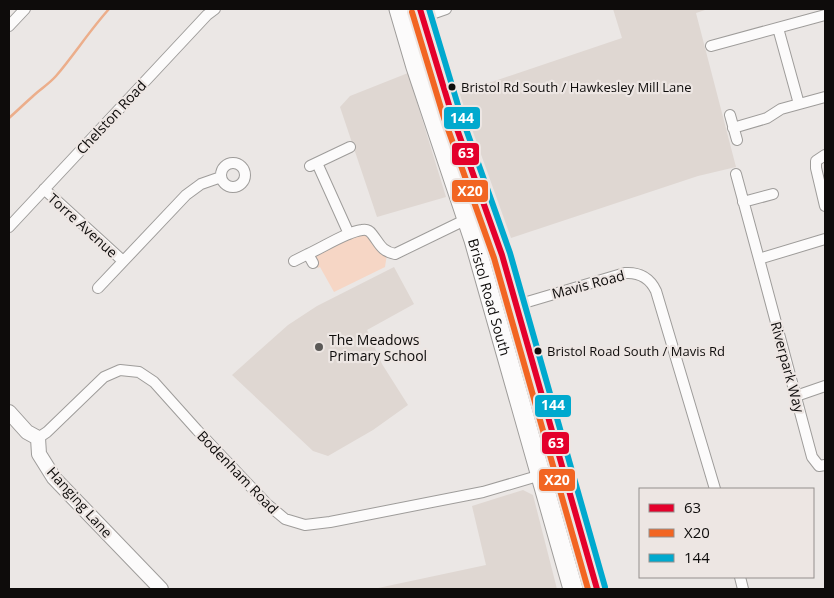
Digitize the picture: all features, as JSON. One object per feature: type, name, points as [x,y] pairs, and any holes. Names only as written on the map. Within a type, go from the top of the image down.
[{"type":"highway","points":[[402,17],[422,13]]},
{"type":"highway","name":"Bristol Road South","points":[[422,13],[445,92],[489,217],[517,305],[586,552],[593,584]]},
{"type":"highway","name":"Bristol Road South","points":[[402,17],[467,219],[575,589]]},
{"type":"highway","points":[[575,589],[576,574],[573,562],[582,552],[586,552]]},
{"type":"street","points":[[9,26],[26,9]]},
{"type":"street","name":"Chelston Road","points":[[9,227],[193,30],[215,9]]},
{"type":"street","points":[[422,13],[446,9]]},
{"type":"street","points":[[711,46],[825,15]]},
{"type":"street","points":[[778,28],[799,104]]},
{"type":"street","points":[[734,128],[767,118],[781,109],[825,97]]},
{"type":"street","points":[[730,115],[737,140]]},
{"type":"street","points":[[349,234],[313,165],[350,147]]},
{"type":"street","points":[[825,155],[816,161],[825,206]]},
{"type":"street","name":"Riverpark Way","points":[[736,174],[812,457],[819,466],[825,465]]},
{"type":"street","name":"Torre Avenue","points":[[98,288],[186,195],[201,184],[220,177]]},
{"type":"street","name":"Torre Avenue","points":[[44,189],[123,260]]},
{"type":"street","points":[[744,202],[774,194]]},
{"type":"street","points":[[294,261],[311,258],[349,234],[363,230],[368,230],[382,249],[395,254],[467,219]]},
{"type":"street","points":[[759,259],[825,239]]},
{"type":"street","name":"Mavis Road","points":[[517,305],[624,273],[637,273],[653,285],[714,488]]},
{"type":"street","name":"Bodenham Road","points":[[38,438],[47,432],[104,377],[120,370],[139,372],[154,382],[267,504],[285,519],[305,525],[330,522],[483,492],[541,475]]},
{"type":"street","points":[[796,396],[825,386]]},
{"type":"street","points":[[9,412],[27,432],[38,438]]},
{"type":"street","name":"Hanging Lane","points":[[38,438],[39,454],[54,478],[161,589]]},
{"type":"shaded area","points":[[613,9],[708,9],[696,13],[736,167],[698,176],[511,238],[459,93],[622,38]]},
{"type":"shaded area","points":[[417,26],[461,149],[580,546],[567,550],[412,28]]},
{"type":"shaded area","points":[[408,73],[446,197],[377,217],[340,107],[350,96]]},
{"type":"shaded area","points":[[363,230],[387,254],[385,267],[334,292],[320,267],[318,268],[310,254]]},
{"type":"shaded area","name":"The Meadows Primary School","points":[[394,267],[414,304],[367,330],[382,364],[408,405],[373,430],[328,456],[313,451],[232,375],[288,325],[317,306]]},
{"type":"shaded area","points":[[523,490],[533,495],[557,589],[378,588],[486,565],[472,506]]},
{"type":"waterway","points":[[9,118],[56,76],[109,9]]},
{"type":"transit line","name":"63","points":[[420,9],[452,115],[502,255],[597,589]]},
{"type":"transit line","name":"144","points":[[429,9],[460,112],[510,253],[605,587]]},
{"type":"transit line","name":"X20","points":[[412,12],[444,118],[494,258],[588,589]]},
{"type":"place","name":"Bristol Rd South / Hawkesley Mill Lane","points":[[452,87]]},
{"type":"place","name":"The Meadows Primary School","points":[[319,347]]},
{"type":"place","name":"Bristol Road South / Mavis Rd","points":[[538,351]]}]
